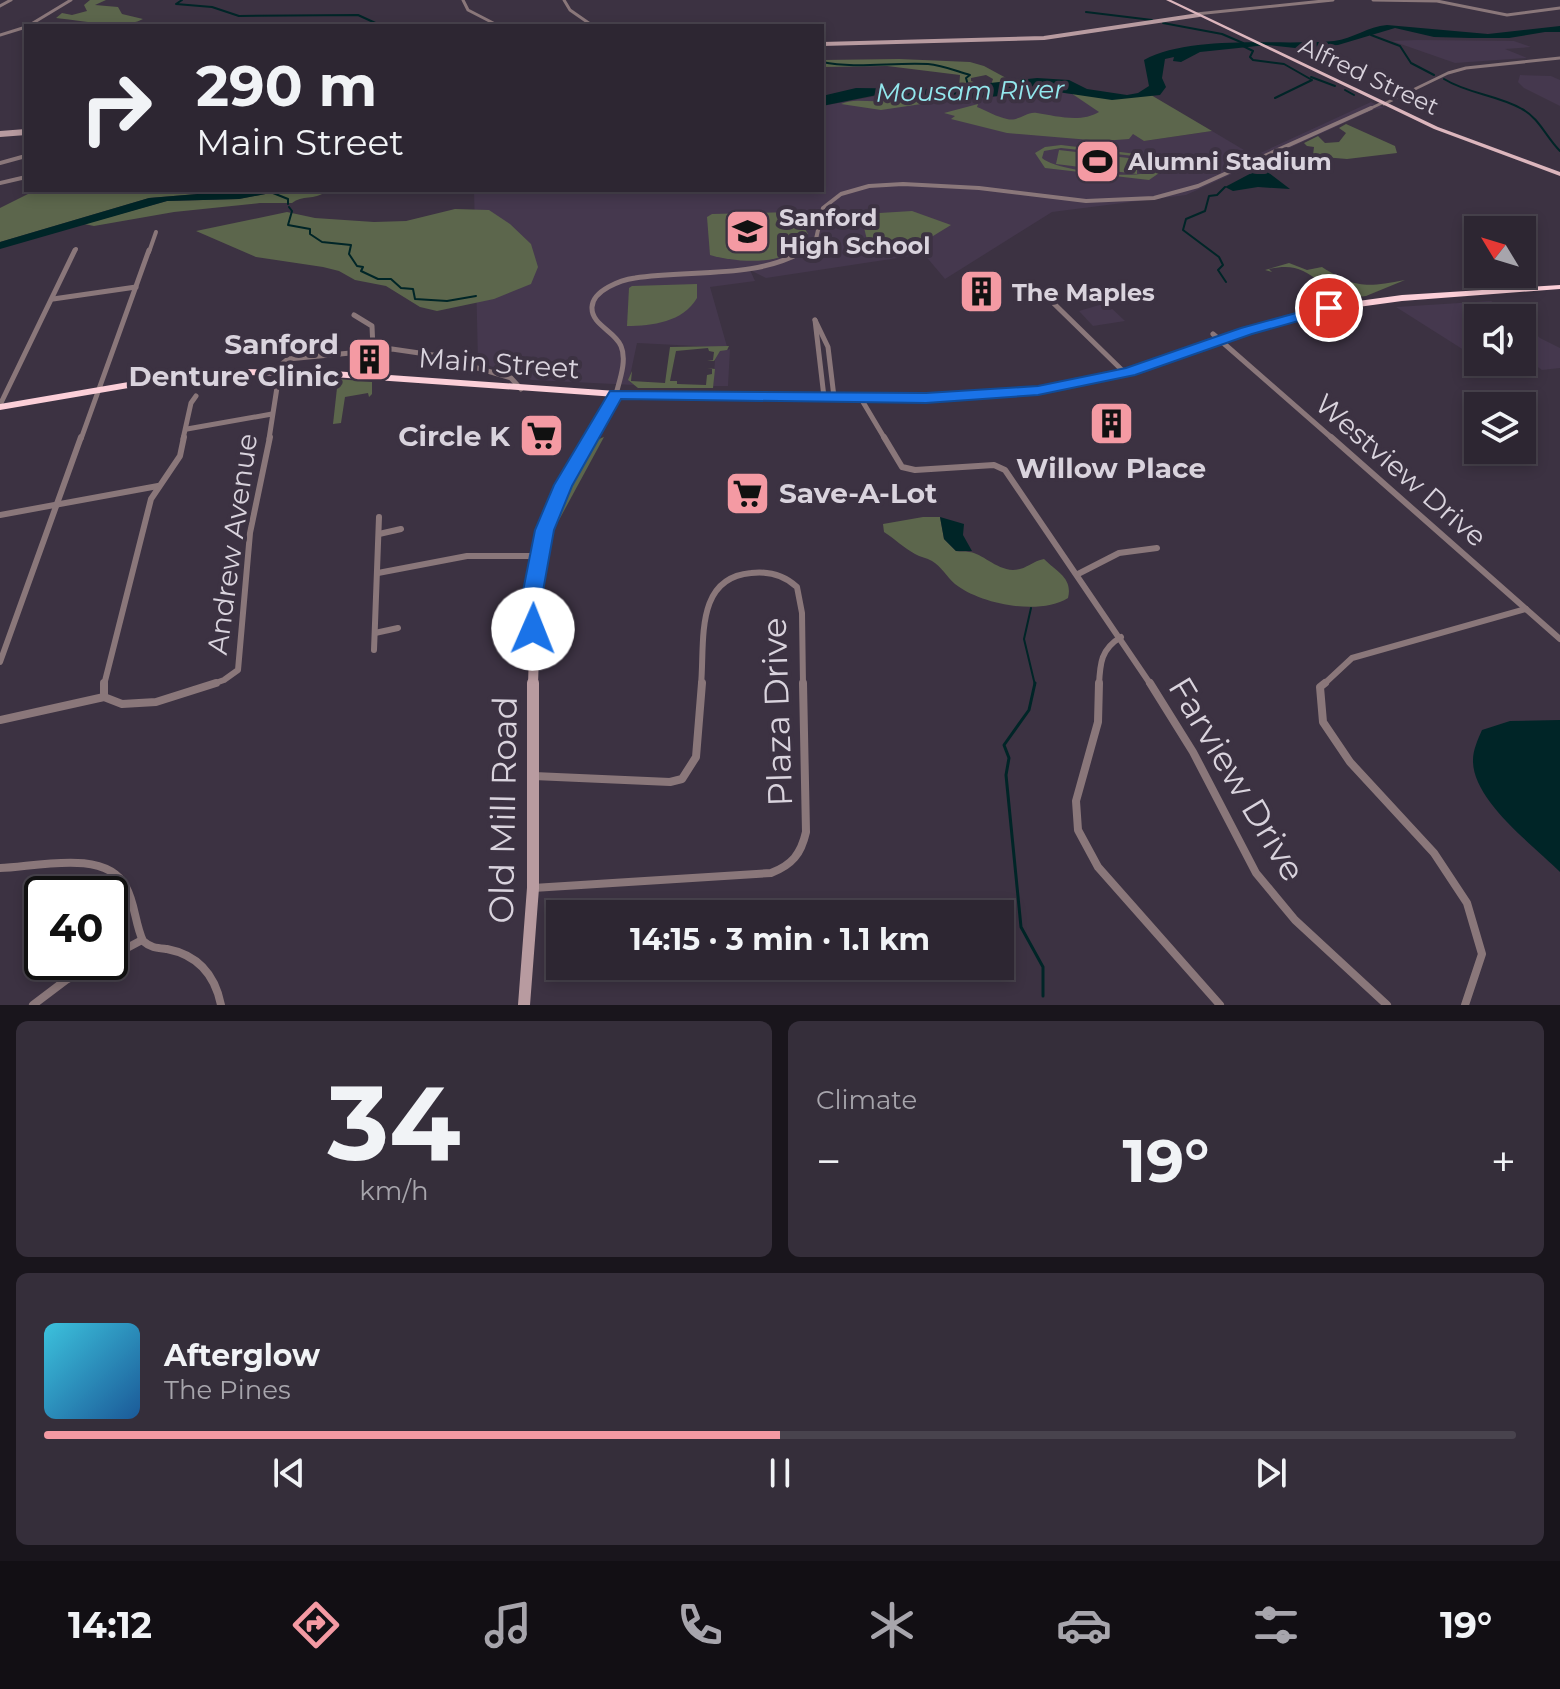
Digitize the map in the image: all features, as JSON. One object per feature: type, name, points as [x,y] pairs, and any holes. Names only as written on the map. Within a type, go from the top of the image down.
[{"type":"highway","name":"Main Street","points":[[0,406],[188,376],[272,372],[616,394],[954,398],[1062,387],[1125,373],[1216,338],[1329,308],[1402,298],[1558,289]]},
{"type":"main road","name":"Alfred Street","points":[[1168,0],[1455,136],[1560,174]]},
{"type":"street","points":[[0,6],[11,0]]},
{"type":"street","points":[[30,24],[71,0]]},
{"type":"street","points":[[463,0],[468,10],[495,24]]},
{"type":"street","points":[[564,0],[570,10],[590,24]]},
{"type":"street","points":[[824,44],[1025,39],[1087,34],[1198,14],[1333,0]]},
{"type":"street","points":[[1373,0],[1437,1],[1502,15],[1560,8]]},
{"type":"street","points":[[0,35],[24,27]]},
{"type":"street","points":[[616,394],[623,353],[619,342],[594,316],[592,305],[599,294],[615,284],[635,278],[768,265],[789,259],[812,246],[823,208],[831,199],[844,194],[887,184],[918,183],[1078,201],[1157,198],[1195,188],[1381,102],[1466,68],[1560,58]]},
{"type":"street","points":[[1381,102],[1396,97]]},
{"type":"street","points":[[0,134],[24,132]]},
{"type":"street","points":[[0,163],[22,157]]},
{"type":"street","points":[[0,183],[24,177]]},
{"type":"street","points":[[0,662],[156,232]]},
{"type":"street","points":[[0,406],[76,249]]},
{"type":"street","points":[[53,299],[136,287]]},
{"type":"street","points":[[1040,290],[1125,373]]},
{"type":"street","points":[[354,315],[372,326],[373,349]]},
{"type":"street","points":[[815,320],[827,344],[829,397],[815,320]]},
{"type":"street","name":"Westview Drive","points":[[1216,338],[1560,639]]},
{"type":"street","points":[[272,372],[288,359],[373,349],[413,351],[511,378],[520,384],[521,389]]},
{"type":"street","name":"Andrew Avenue","points":[[104,697],[122,704],[156,702],[215,684],[234,674],[240,662],[250,533],[264,477],[278,381],[284,372]]},
{"type":"street","name":"Old Mill Road","points":[[524,1005],[533,888],[533,601],[537,556],[557,498],[616,394]]},
{"type":"street","points":[[0,720],[104,697],[102,686],[151,499],[180,456],[191,403],[196,396]]},
{"type":"street","name":"Farview Drive","points":[[860,397],[902,467],[915,470],[996,465],[1004,469],[1121,637],[1193,752],[1256,873],[1295,920],[1387,1005]]},
{"type":"street","points":[[187,429],[272,414]]},
{"type":"street","points":[[0,515],[158,486]]},
{"type":"street","points":[[374,650],[379,517]]},
{"type":"street","points":[[379,534],[401,529]]},
{"type":"street","points":[[1078,574],[1119,553],[1157,548]]},
{"type":"street","points":[[378,573],[467,556],[537,556]]},
{"type":"street","name":"Plaza Drive","points":[[533,888],[771,873],[794,862],[804,846],[806,832],[802,613],[795,585],[778,575],[744,574],[724,580],[712,593],[707,612],[696,757],[686,776],[670,782],[534,776]]},
{"type":"street","points":[[1465,1005],[1478,983],[1484,952],[1479,919],[1469,894],[1434,844],[1333,739],[1321,712],[1319,687],[1327,673],[1352,658],[1526,609]]},
{"type":"street","points":[[375,633],[398,628]]},
{"type":"street","points":[[1121,637],[1111,643],[1100,658],[1098,722],[1076,801],[1078,830],[1098,867],[1220,1005]]},
{"type":"street","points":[[0,868],[74,863],[96,865],[112,872],[121,878],[133,900],[142,940],[147,945],[188,954],[198,960],[214,979],[221,1005]]},
{"type":"street","points":[[128,947],[142,940]]},
{"type":"street","points":[[33,1005],[66,980]]},
{"type":"shaded area","points":[[90,0],[106,0],[95,5],[118,7],[122,14],[143,19],[113,24],[56,18],[62,13],[72,15],[87,11],[84,5]]},
{"type":"shaded area","points":[[1392,41],[1514,41],[1531,47],[1505,49],[1527,58],[1455,63]]},
{"type":"shaded area","points":[[824,60],[970,62],[1008,79],[1028,80],[991,85],[993,79],[986,75],[971,78],[971,81],[984,86],[959,88],[960,75],[887,66],[824,67]]},
{"type":"shaded area","points":[[1520,75],[1551,76],[1560,80],[1560,106],[1524,88],[1518,82]]},
{"type":"shaded area","points":[[1062,87],[1109,97],[1151,95],[1212,131],[1144,141],[1133,134],[1129,139],[1102,141],[1007,133],[951,119],[955,116],[944,113],[978,104],[977,107],[1011,120],[1033,113],[1076,118],[1099,112]]},
{"type":"shaded area","name":"Sanford High School","points":[[1048,91],[1073,94],[1144,141],[1212,131],[1254,156],[1371,102],[1384,108],[1375,109],[1186,195],[1052,212],[945,279],[924,254],[766,278],[750,270],[755,281],[710,287],[730,349],[728,386],[713,386],[716,347],[637,343],[629,381],[634,385],[532,380],[478,362],[474,192],[824,192],[824,106],[876,96],[942,102]]},
{"type":"shaded area","points":[[877,95],[935,102],[881,110],[841,104],[887,100]]},
{"type":"shaded area","points":[[1346,124],[1395,146],[1397,153],[1347,159],[1299,155],[1313,155],[1314,147],[1304,143],[1318,136],[1325,143],[1339,142],[1346,133],[1339,128]]},
{"type":"shaded area","points":[[1061,145],[1137,154],[1160,164],[1162,171],[1149,180],[1045,168],[1035,153],[1045,147]],"holes":[[[1061,148],[1143,157],[1153,164],[1155,170],[1133,175],[1063,167],[1042,158],[1044,151]]]},
{"type":"shaded area","name":"Alumni Stadium","points":[[1059,150],[1137,159],[1137,174],[1056,164]]},
{"type":"shaded area","points":[[32,192],[222,192],[149,198],[0,242],[0,208]]},
{"type":"shaded area","points":[[276,192],[325,192],[292,203],[260,203],[174,212],[94,226],[84,224],[167,201],[239,199]]},
{"type":"shaded area","points":[[455,209],[489,210],[531,244],[538,267],[531,284],[494,299],[437,311],[420,307],[386,286],[355,280],[323,267],[256,257],[196,231],[287,212],[315,218],[374,222],[406,221]]},
{"type":"shaded area","points":[[912,211],[951,225],[902,255],[867,240],[861,215]]},
{"type":"shaded area","points":[[795,212],[808,234],[791,253],[779,258],[750,261],[710,255],[707,217],[712,214]]},
{"type":"shaded area","points":[[1289,263],[1307,270],[1322,267],[1353,283],[1381,284],[1405,280],[1366,296],[1336,300],[1320,286],[1322,283],[1303,271],[1285,267],[1269,269],[1272,272],[1265,270]]},
{"type":"shaded area","points":[[697,284],[697,298],[684,312],[666,321],[627,326],[629,288],[632,286]]},
{"type":"shaded area","points":[[1491,301],[1495,304],[1464,304],[1464,350],[1396,307]]},
{"type":"shaded area","points":[[1106,303],[1125,321],[1093,326],[1079,311]]},
{"type":"shaded area","points":[[1536,334],[1560,348],[1560,368],[1542,370],[1536,366]]},
{"type":"shaded area","points":[[729,346],[727,350],[720,351],[714,361],[707,360],[713,360],[714,352],[708,348],[676,351],[670,381],[706,385],[707,375],[712,374],[712,369],[707,368],[715,369],[713,388],[638,388],[628,380],[632,371],[631,381],[665,383],[670,347]]},
{"type":"shaded area","points":[[338,379],[372,382],[372,394],[369,397],[368,393],[345,397],[341,423],[333,424]]},
{"type":"shaded area","points":[[604,437],[556,521],[560,502],[573,474],[589,449]]},
{"type":"shaded area","points":[[940,517],[944,539],[956,551],[974,553],[1000,567],[1018,570],[1044,559],[1066,580],[1068,598],[1026,607],[994,602],[966,591],[935,563],[911,552],[884,532],[883,524]]},
{"type":"water","name":"Mousam River","points":[[1387,25],[1488,34],[1560,26],[1560,32],[1509,38],[1470,38],[1434,37],[1395,28],[1338,45],[1295,48],[1267,45],[1200,52],[1181,62],[1173,61],[1174,57],[1165,59],[1162,78],[1166,87],[1160,95],[1112,100],[1051,91],[935,102],[877,95],[824,106],[824,96],[856,88],[934,89],[1037,78],[1069,80],[1087,89],[1127,95],[1149,86],[1144,60],[1164,52],[1211,44],[1334,41]]},
{"type":"water","points":[[1259,169],[1265,170],[1290,189],[1258,187],[1233,191],[1225,187]]},
{"type":"water","points":[[222,192],[276,192],[239,199],[167,201],[0,249],[0,242],[149,198]]},
{"type":"water","points":[[940,517],[964,524],[963,535],[972,551],[956,551],[944,539]]},
{"type":"water","points":[[1560,720],[1560,872],[1493,806],[1475,775],[1473,760],[1482,730],[1510,721]]},
{"type":"waterway","points":[[182,0],[176,4],[212,7],[239,16],[358,15],[378,24]]},
{"type":"waterway","points":[[1086,12],[1152,20]]},
{"type":"waterway","points":[[1163,23],[1222,34],[1243,43]]},
{"type":"waterway","points":[[1371,35],[1400,46],[1411,63],[1434,75]]},
{"type":"waterway","points":[[1243,46],[1253,51],[1250,57],[1253,60],[1284,64],[1312,80],[1275,98]]},
{"type":"waterway","name":"Mousam River","points":[[824,62],[944,67],[970,75],[966,78],[969,89]]},
{"type":"waterway","points":[[1311,77],[1335,86]]},
{"type":"waterway","points":[[1444,79],[1522,109],[1533,117],[1560,151]]},
{"type":"waterway","points":[[1345,90],[1354,95]]},
{"type":"waterway","points":[[1225,187],[1217,195],[1209,196],[1205,211],[1186,219],[1183,230],[1219,257],[1223,265],[1218,270],[1226,282]]},
{"type":"waterway","points":[[273,193],[288,199],[288,204]]},
{"type":"waterway","points":[[289,207],[292,211],[288,225],[310,229],[310,234],[322,242],[351,245],[349,254],[357,266],[363,267],[361,271],[378,279],[391,279],[401,288],[413,289],[415,299],[447,301],[476,296]]},
{"type":"waterway","points":[[1031,608],[1024,639],[1035,684]]},
{"type":"waterway","points":[[1035,684],[1029,710],[1004,745],[1009,758],[1006,775],[1021,927],[1043,967],[1043,996]]},
{"type":"place","name":"Alumni Stadium","points":[[1097,161]]},
{"type":"place","name":"Sanford High School","points":[[748,231]]},
{"type":"place","name":"The Maples","points":[[981,292]]},
{"type":"place","name":"Sanford Denture Clinic","points":[[370,360]]},
{"type":"place","name":"Willow Place","points":[[1111,423]]},
{"type":"place","name":"Circle K","points":[[541,436]]},
{"type":"place","name":"Save-A-Lot","points":[[748,493]]},
{"type":"route","points":[[533,629],[533,591],[544,530],[563,485],[597,432],[616,394],[926,398],[1007,394],[1129,372],[1247,331],[1329,308]]}]
